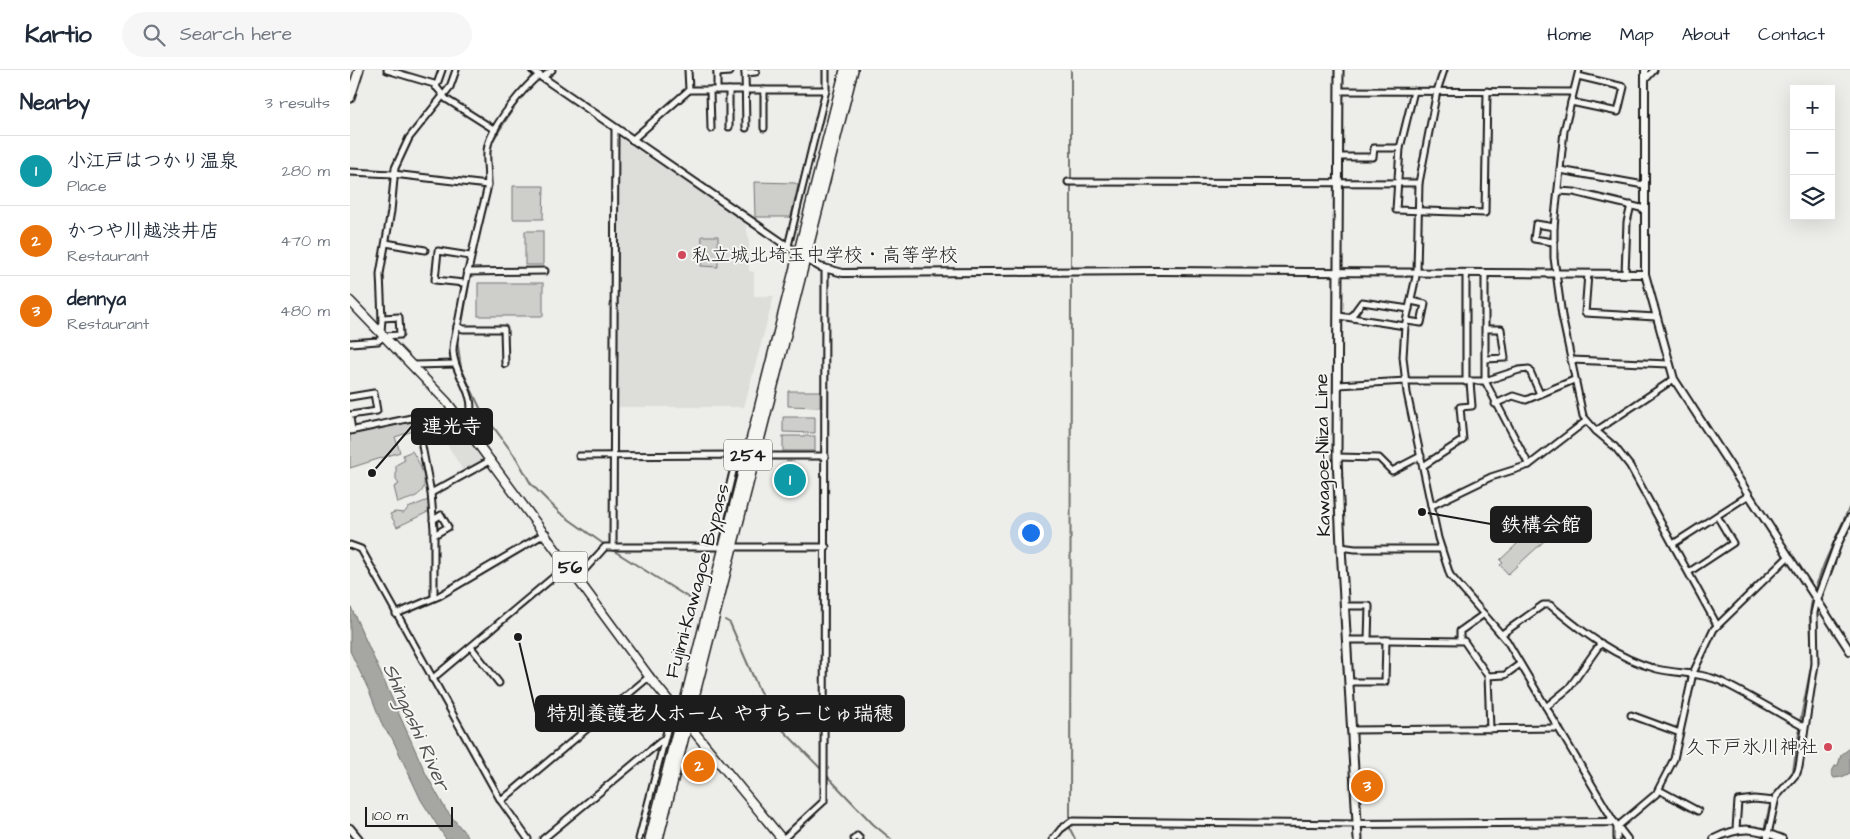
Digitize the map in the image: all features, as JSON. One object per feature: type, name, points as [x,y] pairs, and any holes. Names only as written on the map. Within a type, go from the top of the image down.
[{"type":"highway","name":"Fujimi-Kawagoe Bypass","points":[[650,839],[845,70]]},
{"type":"highway","name":"Fujimi-Kawagoe Bypass","points":[[658,839],[687,726],[724,546],[806,259],[853,70]]},
{"type":"main road","points":[[350,98],[359,70]]},
{"type":"main road","name":"Kawagoe-Niiza Line","points":[[1339,70],[1337,457],[1358,839]]},
{"type":"main road","name":"56","points":[[350,301],[414,365],[465,426],[687,726],[783,839]]},
{"type":"street","points":[[387,70],[434,84],[442,95],[495,130]]},
{"type":"street","points":[[436,87],[442,70]]},
{"type":"street","points":[[350,343],[378,341],[382,334],[380,274],[391,211],[393,174],[398,158],[410,138],[450,87],[456,70]]},
{"type":"street","points":[[532,70],[806,259],[825,268],[843,273],[1339,271],[1645,274]]},
{"type":"street","points":[[465,426],[471,413],[472,404],[455,364],[453,351],[466,272],[488,185],[488,146],[495,130],[521,92],[552,70]]},
{"type":"street","points":[[688,70],[688,90]]},
{"type":"street","points":[[788,246],[826,90],[826,70]]},
{"type":"street","points":[[1444,70],[1437,91],[1419,183],[1417,272],[1406,323],[1402,357],[1441,549],[1450,574],[1502,634],[1616,824],[1627,839]]},
{"type":"street","points":[[1579,70],[1572,92],[1564,131],[1553,242],[1556,274],[1580,406],[1586,421],[1615,447],[1626,461],[1717,625]]},
{"type":"street","points":[[1645,70],[1645,274],[1674,379],[1850,651]]},
{"type":"street","points":[[1645,80],[1654,70]]},
{"type":"street","points":[[717,90],[717,71],[730,72]]},
{"type":"street","points":[[746,128],[745,71],[756,72]]},
{"type":"street","points":[[1571,102],[1618,112],[1624,87],[1578,76]]},
{"type":"street","points":[[632,140],[688,90],[826,90]]},
{"type":"street","points":[[710,90],[710,129]]},
{"type":"street","points":[[729,90],[729,127]]},
{"type":"street","points":[[764,90],[764,128]]},
{"type":"street","points":[[1339,91],[1572,92]]},
{"type":"street","points":[[1414,91],[1400,148],[1396,210],[1485,212],[1487,92]]},
{"type":"street","points":[[613,547],[615,128]]},
{"type":"street","points":[[1339,156],[1373,157],[1374,148],[1400,148]]},
{"type":"street","points":[[1560,170],[1644,186]]},
{"type":"street","points":[[350,172],[393,174],[488,185]]},
{"type":"street","points":[[1068,182],[1419,183]]},
{"type":"street","points":[[1558,191],[1574,192],[1644,209]]},
{"type":"street","points":[[1626,274],[1627,222],[1631,205]]},
{"type":"street","points":[[1553,242],[1534,239],[1536,224],[1554,227]]},
{"type":"street","points":[[386,243],[425,250]]},
{"type":"street","points":[[464,283],[435,280],[438,251],[470,256]]},
{"type":"street","points":[[783,839],[824,801],[826,547],[825,268]]},
{"type":"street","points":[[466,272],[545,271]]},
{"type":"street","points":[[1423,466],[1463,440],[1460,408],[1472,406],[1468,382],[1466,273]]},
{"type":"street","points":[[1485,273],[1485,381],[1495,404],[1529,465]]},
{"type":"street","points":[[1588,274],[1585,313],[1656,317]]},
{"type":"street","points":[[1339,316],[1421,323],[1425,304],[1411,301]]},
{"type":"street","points":[[1351,316],[1362,302],[1409,309]]},
{"type":"street","points":[[382,318],[399,318],[400,335],[382,334]]},
{"type":"street","points":[[457,326],[463,329],[504,329],[505,364]]},
{"type":"street","points":[[1486,329],[1500,330],[1505,358],[1486,359]]},
{"type":"street","points":[[1571,360],[1669,364]]},
{"type":"street","points":[[414,365],[455,364]]},
{"type":"street","points":[[1338,385],[1406,381],[1485,381],[1519,370],[1529,369],[1540,394]]},
{"type":"street","points":[[1596,430],[1674,379]]},
{"type":"street","points":[[1495,404],[1513,396],[1526,400],[1574,380]]},
{"type":"street","points":[[350,397],[374,393],[377,410],[350,416],[351,431],[416,417]]},
{"type":"street","points":[[1431,506],[1491,477],[1529,465],[1586,421]]},
{"type":"street","points":[[422,446],[433,520],[434,597]]},
{"type":"street","points":[[580,456],[737,455],[724,546]]},
{"type":"street","points":[[768,456],[825,456]]},
{"type":"street","points":[[1337,457],[1379,458],[1392,471],[1421,456]]},
{"type":"street","points":[[430,493],[491,460]]},
{"type":"street","points":[[1673,544],[1749,495]]},
{"type":"street","points":[[433,520],[441,515],[448,527],[434,536]]},
{"type":"street","points":[[1689,572],[1733,543],[1717,516]]},
{"type":"street","points":[[1768,836],[1776,797],[1797,773],[1815,664],[1814,596],[1850,518]]},
{"type":"street","points":[[396,614],[434,597],[546,533]]},
{"type":"street","points":[[350,545],[361,549],[500,801],[528,839]]},
{"type":"street","points":[[578,577],[603,549],[613,547],[826,547]]},
{"type":"street","points":[[1341,547],[1355,549],[1441,549]]},
{"type":"street","points":[[1053,839],[1061,829],[1072,821],[1616,824],[1659,790],[1674,760],[1693,673],[1717,625],[1788,557]]},
{"type":"street","points":[[432,679],[569,565]]},
{"type":"street","points":[[1502,634],[1546,604],[1601,643],[1642,664],[1658,669],[1693,673],[1720,681],[1804,727]]},
{"type":"street","points":[[1345,606],[1369,606],[1368,640]]},
{"type":"street","points":[[1460,640],[1460,631],[1484,614]]},
{"type":"street","points":[[1346,640],[1464,641],[1488,676],[1490,729]]},
{"type":"street","points":[[1349,682],[1385,682],[1386,640]]},
{"type":"street","points":[[1546,707],[1569,688],[1601,643]]},
{"type":"street","points":[[471,647],[499,683]]},
{"type":"street","points":[[1488,676],[1505,675],[1520,664]]},
{"type":"street","points":[[500,801],[650,676]]},
{"type":"street","points":[[639,839],[673,707]]},
{"type":"street","points":[[1631,715],[1680,733]]},
{"type":"street","points":[[1352,730],[1559,728]]},
{"type":"street","points":[[543,839],[665,738]]},
{"type":"street","points":[[1659,790],[1698,811]]},
{"type":"street","points":[[1736,829],[1738,801],[1754,799],[1775,801]]},
{"type":"street","points":[[1616,824],[1617,839]]},
{"type":"street","points":[[350,828],[357,838]]},
{"type":"street","points":[[1714,839],[1736,829],[1748,829],[1782,839]]},
{"type":"street","points":[[854,839],[857,836],[860,839]]},
{"type":"shaded area","name":"私立城北埼玉中学校・高等学校","points":[[617,136],[745,222],[749,239],[749,271],[754,272],[754,296],[774,296],[744,407],[615,407]]},
{"type":"shaded area","points":[[754,182],[795,183],[798,185],[791,217],[755,217]]},
{"type":"shaded area","points":[[513,186],[544,186],[543,219],[513,219]]},
{"type":"shaded area","points":[[525,231],[543,231],[543,265],[525,265]]},
{"type":"shaded area","points":[[702,236],[718,236],[718,267],[701,266]]},
{"type":"shaded area","points":[[478,283],[543,283],[543,316],[478,316]]},
{"type":"shaded area","points":[[788,391],[820,391],[820,407],[788,406]]},
{"type":"shaded area","points":[[783,417],[815,417],[815,433],[783,432]]},
{"type":"shaded area","points":[[411,422],[413,431],[395,437],[400,452],[350,468],[350,434]]},
{"type":"shaded area","points":[[460,426],[486,460],[464,472],[442,436]]},
{"type":"shaded area","points":[[783,436],[815,436],[815,451],[783,451]]},
{"type":"shaded area","points":[[412,451],[424,477],[423,488],[416,496],[398,503],[394,487],[399,484],[396,480],[396,465],[405,460],[403,455]]},
{"type":"shaded area","points":[[428,500],[430,511],[397,527],[390,514],[395,512],[404,513],[408,508]]},
{"type":"shaded area","points":[[1535,517],[1553,533],[1508,574],[1500,565],[1503,563],[1500,560],[1517,544],[1513,539]]},
{"type":"shaded area","points":[[350,605],[426,774],[446,810],[470,839],[446,839],[421,800],[392,738],[383,727],[370,693],[350,651]]},
{"type":"shaded area","points":[[1850,748],[1850,773],[1834,778],[1831,773],[1835,766],[1838,765],[1841,755]]},
{"type":"waterway","points":[[1071,70],[1071,266]]},
{"type":"waterway","points":[[486,205],[492,184],[489,158],[492,142],[522,95]]},
{"type":"waterway","points":[[476,246],[481,222]]},
{"type":"waterway","points":[[474,255],[462,324],[457,339],[461,368],[481,410],[517,459],[531,484],[560,513],[605,545]]},
{"type":"waterway","points":[[1071,279],[1070,829],[1075,839]]},
{"type":"waterway","points":[[1814,591],[1850,506]]},
{"type":"waterway","points":[[611,549],[697,603]]},
{"type":"waterway","points":[[1800,722],[1812,662],[1810,614],[1812,598]]},
{"type":"waterway","points":[[725,620],[730,623],[759,690],[781,728],[823,771]]},
{"type":"waterway","points":[[1762,839],[1772,796],[1793,771],[1800,727]]},
{"type":"waterway","points":[[826,775],[873,824],[891,839]]},
{"type":"place","name":"私立城北埼玉中学校・高等学校","points":[[682,255]]},
{"type":"place","name":"連光寺","points":[[372,473]]},
{"type":"place","name":"小江戸はつかり温泉","points":[[790,480]]},
{"type":"place","name":"鉄構会館","points":[[1422,512]]},
{"type":"place","name":"特別養護老人ホーム やすらーじゅ瑞穂","points":[[518,637]]},
{"type":"place","name":"久下戸氷川神社","points":[[1828,747]]},
{"type":"place","name":"かつや川越渋井店","points":[[699,766]]},
{"type":"place","name":"dennya","points":[[1367,786]]},
{"type":"water label","name":"Shingashi River","points":[[416,727]]}]
